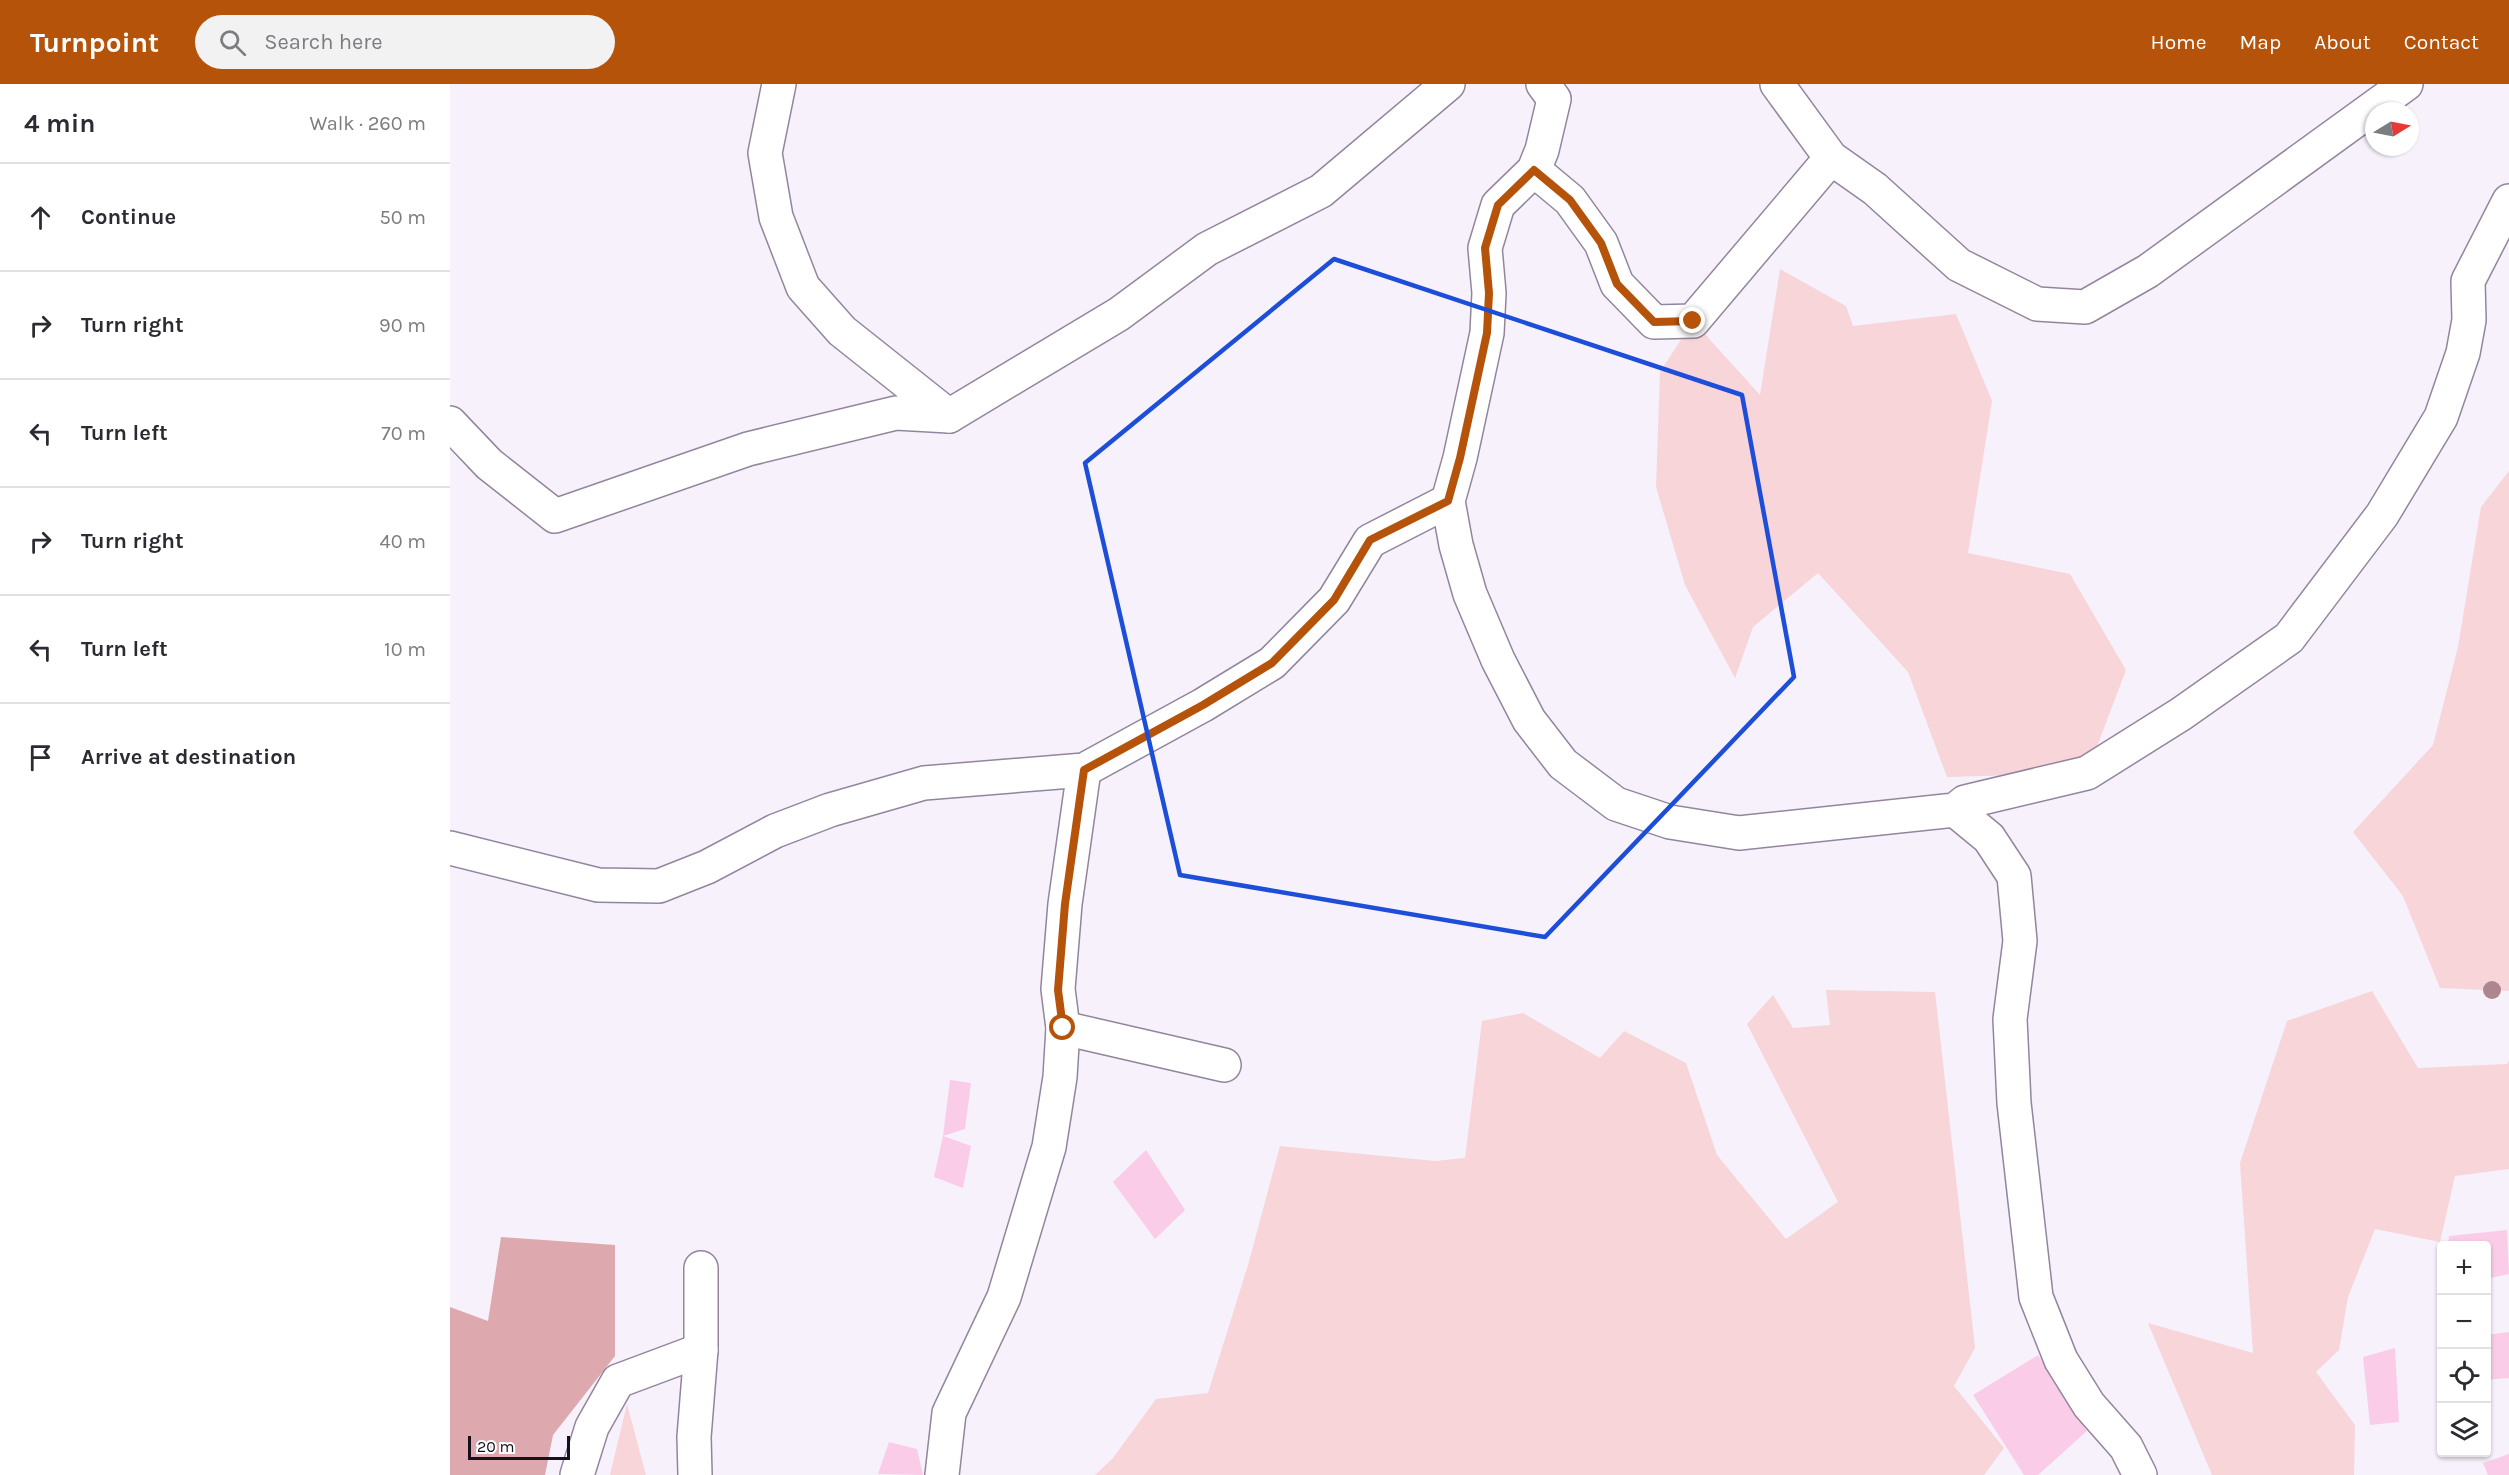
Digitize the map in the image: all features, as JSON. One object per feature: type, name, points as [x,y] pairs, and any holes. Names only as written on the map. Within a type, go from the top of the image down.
[{"type":"street","points":[[779,84],[765,153],[776,217],[803,287],[842,331],[950,416]]},
{"type":"street","points":[[450,423],[489,464],[555,516],[748,449],[896,412],[950,416],[1119,314],[1206,249],[1321,190],[1448,84]]},
{"type":"street","points":[[1543,84],[1554,99],[1542,150],[1534,170],[1498,205],[1485,248],[1489,293],[1487,333],[1460,458],[1448,501],[1456,545],[1470,594],[1498,660],[1529,720],[1563,764],[1616,804],[1670,822],[1739,833],[1955,810],[1965,802],[2086,773],[2181,714],[2289,638],[2382,515],[2441,417],[2463,353],[2469,320],[2468,281],[2509,201]]},
{"type":"street","points":[[1777,84],[1831,158],[1875,189],[1959,265],[2037,304],[2085,307],[2148,271],[2406,84]]},
{"type":"street","points":[[1534,170],[1570,200],[1601,243],[1617,284],[1654,322],[1693,321],[1831,158]]},
{"type":"street","points":[[450,849],[598,885],[659,886],[707,867],[775,831],[830,810],[924,783],[1084,770],[1203,705],[1272,663],[1334,600],[1370,540],[1448,501]]},
{"type":"street","points":[[942,1475],[949,1413],[1005,1297],[1049,1147],[1060,1077],[1063,1028],[1058,990],[1065,904],[1084,770]]},
{"type":"street","points":[[1955,810],[1989,838],[2014,876],[2020,941],[2010,1019],[2014,1103],[2036,1297],[2061,1360],[2089,1405],[2126,1447],[2140,1475]]},
{"type":"street","points":[[1063,1028],[1224,1065]]},
{"type":"street","points":[[695,1475],[694,1437],[700,1350],[701,1268]]},
{"type":"street","points":[[577,1475],[592,1427],[618,1381],[700,1350]]},
{"type":"highlighted area","points":[[1334,259],[1742,395],[1794,677],[1545,937],[1180,875],[1085,463]]},
{"type":"shaded area","points":[[1780,269],[1846,306],[1853,326],[1956,314],[1992,401],[1968,553],[2070,574],[2126,670],[2087,773],[1947,777],[1908,672],[1818,573],[1753,627],[1735,678],[1685,585],[1656,487],[1660,372],[1693,321],[1760,395]]},
{"type":"shaded area","points":[[2509,471],[2509,991],[2440,988],[2403,896],[2353,832],[2433,745],[2458,647],[2481,507]]},
{"type":"shaded area","points":[[1826,990],[1935,992],[1975,1348],[1954,1386],[2004,1448],[1984,1475],[1095,1475],[1113,1458],[1156,1399],[1208,1393],[1248,1265],[1280,1146],[1435,1161],[1465,1158],[1482,1021],[1523,1013],[1600,1058],[1624,1031],[1686,1063],[1717,1155],[1786,1239],[1838,1202],[1747,1024],[1773,995],[1793,1028],[1830,1025]]},
{"type":"shaded area","points":[[2372,991],[2418,1068],[2507,1064],[2509,1061],[2509,1169],[2455,1176],[2440,1241],[2375,1229],[2348,1297],[2339,1350],[2316,1372],[2355,1425],[2354,1475],[2212,1475],[2148,1323],[2253,1353],[2240,1163],[2287,1021]]},
{"type":"shaded area","points":[[501,1237],[615,1245],[615,1356],[553,1435],[545,1475],[450,1475],[450,1307],[488,1321]]},
{"type":"shaded area","points":[[627,1404],[646,1475],[610,1475]]},
{"type":"building","points":[[950,1080],[971,1083],[965,1129],[943,1136]]},
{"type":"building","points":[[943,1136],[971,1146],[963,1188],[934,1177]]},
{"type":"building","points":[[1146,1150],[1185,1210],[1155,1239],[1113,1182]]},
{"type":"building","points":[[2507,1230],[2509,1274],[2491,1278],[2491,1241],[2448,1241],[2449,1236]]},
{"type":"building","points":[[2509,1332],[2509,1378],[2491,1380],[2491,1334]]},
{"type":"building","points":[[2395,1348],[2399,1422],[2370,1425],[2363,1357]]},
{"type":"building","points":[[2038,1355],[2087,1431],[2038,1475],[2024,1475],[1973,1395]]},
{"type":"building","points":[[889,1442],[917,1449],[923,1475],[878,1474]]},
{"type":"building","points":[[2509,1454],[2509,1475],[2488,1475],[2483,1463]]},
{"type":"route","points":[[1063,1028],[1058,990],[1065,904],[1084,770],[1203,705],[1272,663],[1334,600],[1370,540],[1448,501],[1460,458],[1487,333],[1489,293],[1485,248],[1498,205],[1534,170],[1570,200],[1601,243],[1617,284],[1654,322],[1693,321]]}]
